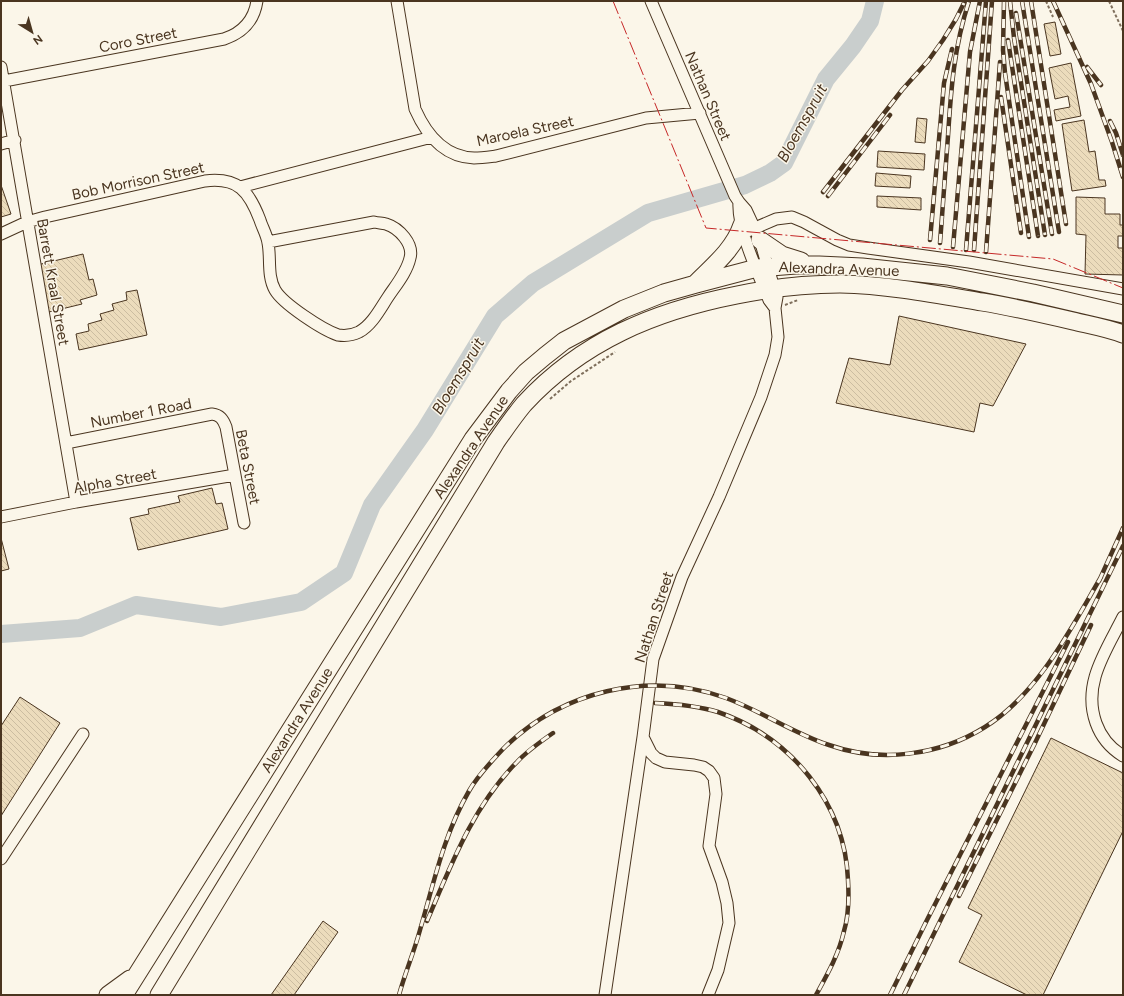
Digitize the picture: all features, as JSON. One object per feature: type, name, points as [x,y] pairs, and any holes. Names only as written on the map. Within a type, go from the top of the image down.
[{"type":"highway","points":[[696,284],[732,245],[738,235],[750,231],[782,255],[819,265]]},
{"type":"highway","name":"Alexandra Avenue","points":[[124,995],[473,439],[509,391],[526,372],[564,341],[624,309],[664,293],[763,267],[796,265],[862,267],[947,276],[1033,292],[1123,314]]},
{"type":"highway","name":"Alexandra Avenue","points":[[159,995],[492,449],[523,405],[554,376],[572,362],[591,349],[632,327],[652,318],[685,307],[721,298],[770,289],[814,285],[852,284],[928,292],[1013,307],[1123,334]]},
{"type":"highway","points":[[108,995],[137,974]]},
{"type":"street","name":"Coro Street","points":[[4,81],[234,36],[251,20],[256,10],[257,1]]},
{"type":"street","name":"Maroela Street","points":[[397,1],[415,109],[422,124],[432,137],[442,147],[458,155],[474,158],[503,154],[646,118],[700,113]]},
{"type":"street","name":"Nathan Street","points":[[651,1],[737,199],[738,213],[750,231],[763,267]]},
{"type":"street","name":"Barrett Kraal Street","points":[[1,67],[15,140],[27,222],[76,502]]},
{"type":"street","points":[[268,242],[374,222],[387,224],[404,236],[410,246],[411,257],[406,269],[372,321],[360,331],[349,335],[339,335],[292,309],[283,300],[275,290],[271,278],[268,242],[249,198],[240,187],[432,137]]},
{"type":"street","points":[[1,144],[15,140]]},
{"type":"street","name":"Bob Morrison Street","points":[[1,234],[27,222],[65,211],[205,181],[219,179],[240,187]]},
{"type":"street","points":[[750,231],[776,219],[792,217],[849,245],[969,262],[1123,289]]},
{"type":"street","name":"Nathan Street","points":[[605,995],[653,659],[682,577],[719,497],[761,397],[775,356],[778,337],[775,308],[769,300],[770,289],[750,231]]},
{"type":"street","name":"Number 1 Road","points":[[66,443],[212,414],[221,417]]},
{"type":"street","name":"Beta Street","points":[[221,417],[226,427],[244,523]]},
{"type":"street","name":"Alpha Street","points":[[1,517],[76,502],[235,475]]},
{"type":"street","points":[[1123,617],[1098,667],[1092,685],[1091,699],[1093,714],[1102,735],[1106,742],[1123,756]]},
{"type":"street","points":[[1,859],[82,734]]},
{"type":"street","points":[[643,737],[651,753],[656,758],[665,762],[694,764],[703,767],[709,771],[714,778],[716,794],[709,846],[722,882],[727,903],[729,923],[718,970],[708,995]]},
{"type":"path","points":[[1046,1],[1053,17]]},
{"type":"path","points":[[1109,1],[1123,32]]},
{"type":"path","points":[[775,308],[799,300]]},
{"type":"path","points":[[545,403],[572,381],[620,348]]},
{"type":"building","points":[[1055,22],[1061,54],[1050,56],[1044,24]]},
{"type":"building","points":[[1071,63],[1081,116],[1056,121],[1054,110],[1070,107],[1068,96],[1055,99],[1049,68]]},
{"type":"building","points":[[917,118],[927,119],[925,143],[915,142]]},
{"type":"building","points":[[1084,120],[1089,152],[1095,151],[1099,180],[1105,180],[1106,186],[1072,191],[1062,124]]},
{"type":"building","points":[[878,151],[925,154],[924,170],[877,167]]},
{"type":"building","points":[[876,173],[911,176],[910,188],[875,186]]},
{"type":"building","points":[[1,185],[11,214],[1,217]]},
{"type":"building","points":[[877,196],[921,198],[921,210],[877,207]]},
{"type":"building","points":[[1076,197],[1105,198],[1105,214],[1120,214],[1120,225],[1123,225],[1123,236],[1118,236],[1118,248],[1123,248],[1123,275],[1085,274],[1086,235],[1076,234]]},
{"type":"building","points":[[83,254],[89,280],[93,279],[97,295],[80,300],[82,304],[49,312],[37,265]]},
{"type":"building","points":[[137,290],[147,335],[79,350],[76,334],[89,331],[88,324],[102,320],[100,314],[114,310],[112,304],[127,300],[126,292]]},
{"type":"building","points":[[899,316],[1026,344],[993,406],[980,403],[974,432],[836,403],[849,358],[890,365]]},
{"type":"building","points":[[212,488],[216,504],[222,503],[228,529],[138,550],[130,518],[149,514],[148,509],[180,502],[178,496]]},
{"type":"building","points":[[1,538],[9,569],[1,571]]},
{"type":"building","points":[[20,697],[60,723],[1,816],[1,726]]},
{"type":"building","points":[[1051,738],[1123,773],[1123,831],[1043,995],[1027,995],[959,962],[982,915],[968,908]]},
{"type":"building","points":[[323,921],[338,932],[294,995],[271,995]]},
{"type":"waterway","name":"Bloemspruit","points":[[1,634],[80,628],[136,605],[221,617],[301,602],[344,573],[372,505],[425,430],[495,316],[533,283],[648,213],[745,185],[770,173],[784,163],[826,79],[853,46],[870,21],[875,1]]},
{"type":"railway","points":[[940,243],[950,102],[954,68],[960,35],[969,1]]},
{"type":"railway","points":[[953,247],[970,52],[980,1]]},
{"type":"railway","points":[[966,250],[986,1]]},
{"type":"railway","points":[[974,250],[992,1]]},
{"type":"railway","points":[[1004,1],[1003,50],[1005,73],[1029,237]]},
{"type":"railway","points":[[1010,1],[1014,38],[1045,235]]},
{"type":"railway","points":[[1022,1],[1059,232]]},
{"type":"railway","points":[[1031,1],[1066,224]]},
{"type":"railway","points":[[1053,1],[1091,84],[1123,177]]},
{"type":"railway","points":[[823,192],[902,90],[928,61],[943,40],[964,3]]},
{"type":"railway","points":[[1016,13],[1052,234]]},
{"type":"railway","points":[[1008,40],[1038,236]]},
{"type":"railway","points":[[930,240],[944,83],[952,49]]},
{"type":"railway","points":[[986,252],[1000,62]]},
{"type":"railway","points":[[1087,67],[1101,85]]},
{"type":"railway","points":[[1001,97],[1021,233]]},
{"type":"railway","points":[[828,196],[890,115]]},
{"type":"railway","points":[[1110,121],[1116,133],[1123,155]]},
{"type":"railway","points":[[1099,581],[1123,528]]},
{"type":"railway","points":[[904,995],[1123,546]]},
{"type":"railway","points":[[399,995],[418,938],[446,841],[460,807],[481,774],[503,749],[526,729],[551,713],[578,700],[607,691],[636,687],[666,686],[696,690],[726,698],[816,740],[848,751],[889,755],[909,754],[929,750],[948,745],[985,727],[1004,713],[1021,697],[1051,660],[1101,577]]},
{"type":"railway","points":[[959,896],[1035,743],[1091,625]]},
{"type":"railway","points":[[890,995],[1068,642]]},
{"type":"railway","points":[[655,703],[703,708],[718,712],[744,723],[769,738],[790,756],[809,776],[825,800],[837,825],[845,852],[848,880],[848,906],[846,925],[842,940],[832,964],[816,995]]},
{"type":"railway","points":[[427,921],[464,837],[488,798],[501,779],[521,758],[553,733]]},
{"type":"power","points":[[613,1],[706,228],[1053,259],[1123,288]]}]
